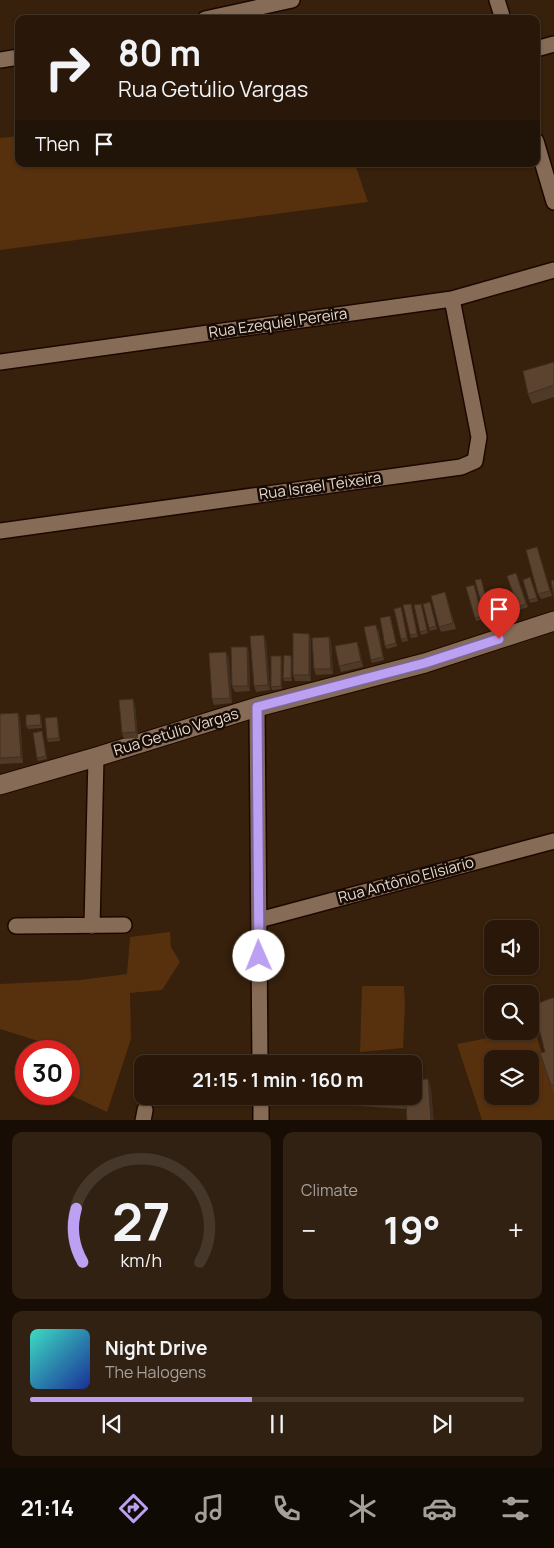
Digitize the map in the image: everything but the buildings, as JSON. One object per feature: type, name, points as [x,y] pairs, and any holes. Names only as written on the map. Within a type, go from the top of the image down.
[{"type":"street","points":[[223,15],[292,0]]},
{"type":"street","points":[[498,0],[502,15]]},
{"type":"street","points":[[540,48],[554,44]]},
{"type":"street","points":[[0,60],[15,57]]},
{"type":"street","points":[[540,147],[548,159],[554,202]]},
{"type":"street","name":"Rua Ezequiel Pereira","points":[[0,362],[452,299],[554,270]]},
{"type":"street","name":"Rua Israel Teixeira","points":[[0,531],[461,467],[476,461],[479,437],[452,299]]},
{"type":"street","name":"Rua Getúlio Vargas","points":[[0,785],[257,707],[425,663],[554,621]]},
{"type":"street","points":[[257,707],[260,1055]]},
{"type":"street","points":[[92,926],[96,757]]},
{"type":"street","name":"Rua Antônio Elisiario","points":[[259,920],[554,841]]},
{"type":"street","points":[[16,926],[124,925]]},
{"type":"street","points":[[260,1105],[261,1120]]},
{"type":"shaded area","points":[[15,136],[15,167],[356,167],[368,202],[0,250],[0,138]]},
{"type":"shaded area","points":[[170,932],[171,947],[180,962],[162,990],[130,993],[131,1039],[107,1112],[80,1100],[80,1040],[35,1040],[0,1029],[0,984],[80,980],[127,974],[130,937]]},
{"type":"shaded area","points":[[362,986],[404,986],[403,1048],[360,1052]]},
{"type":"shaded area","points":[[484,1039],[538,1040],[554,1093],[554,1120],[482,1120],[457,1044]]},
{"type":"route","points":[[259,956],[257,707],[425,663],[499,639]]}]
